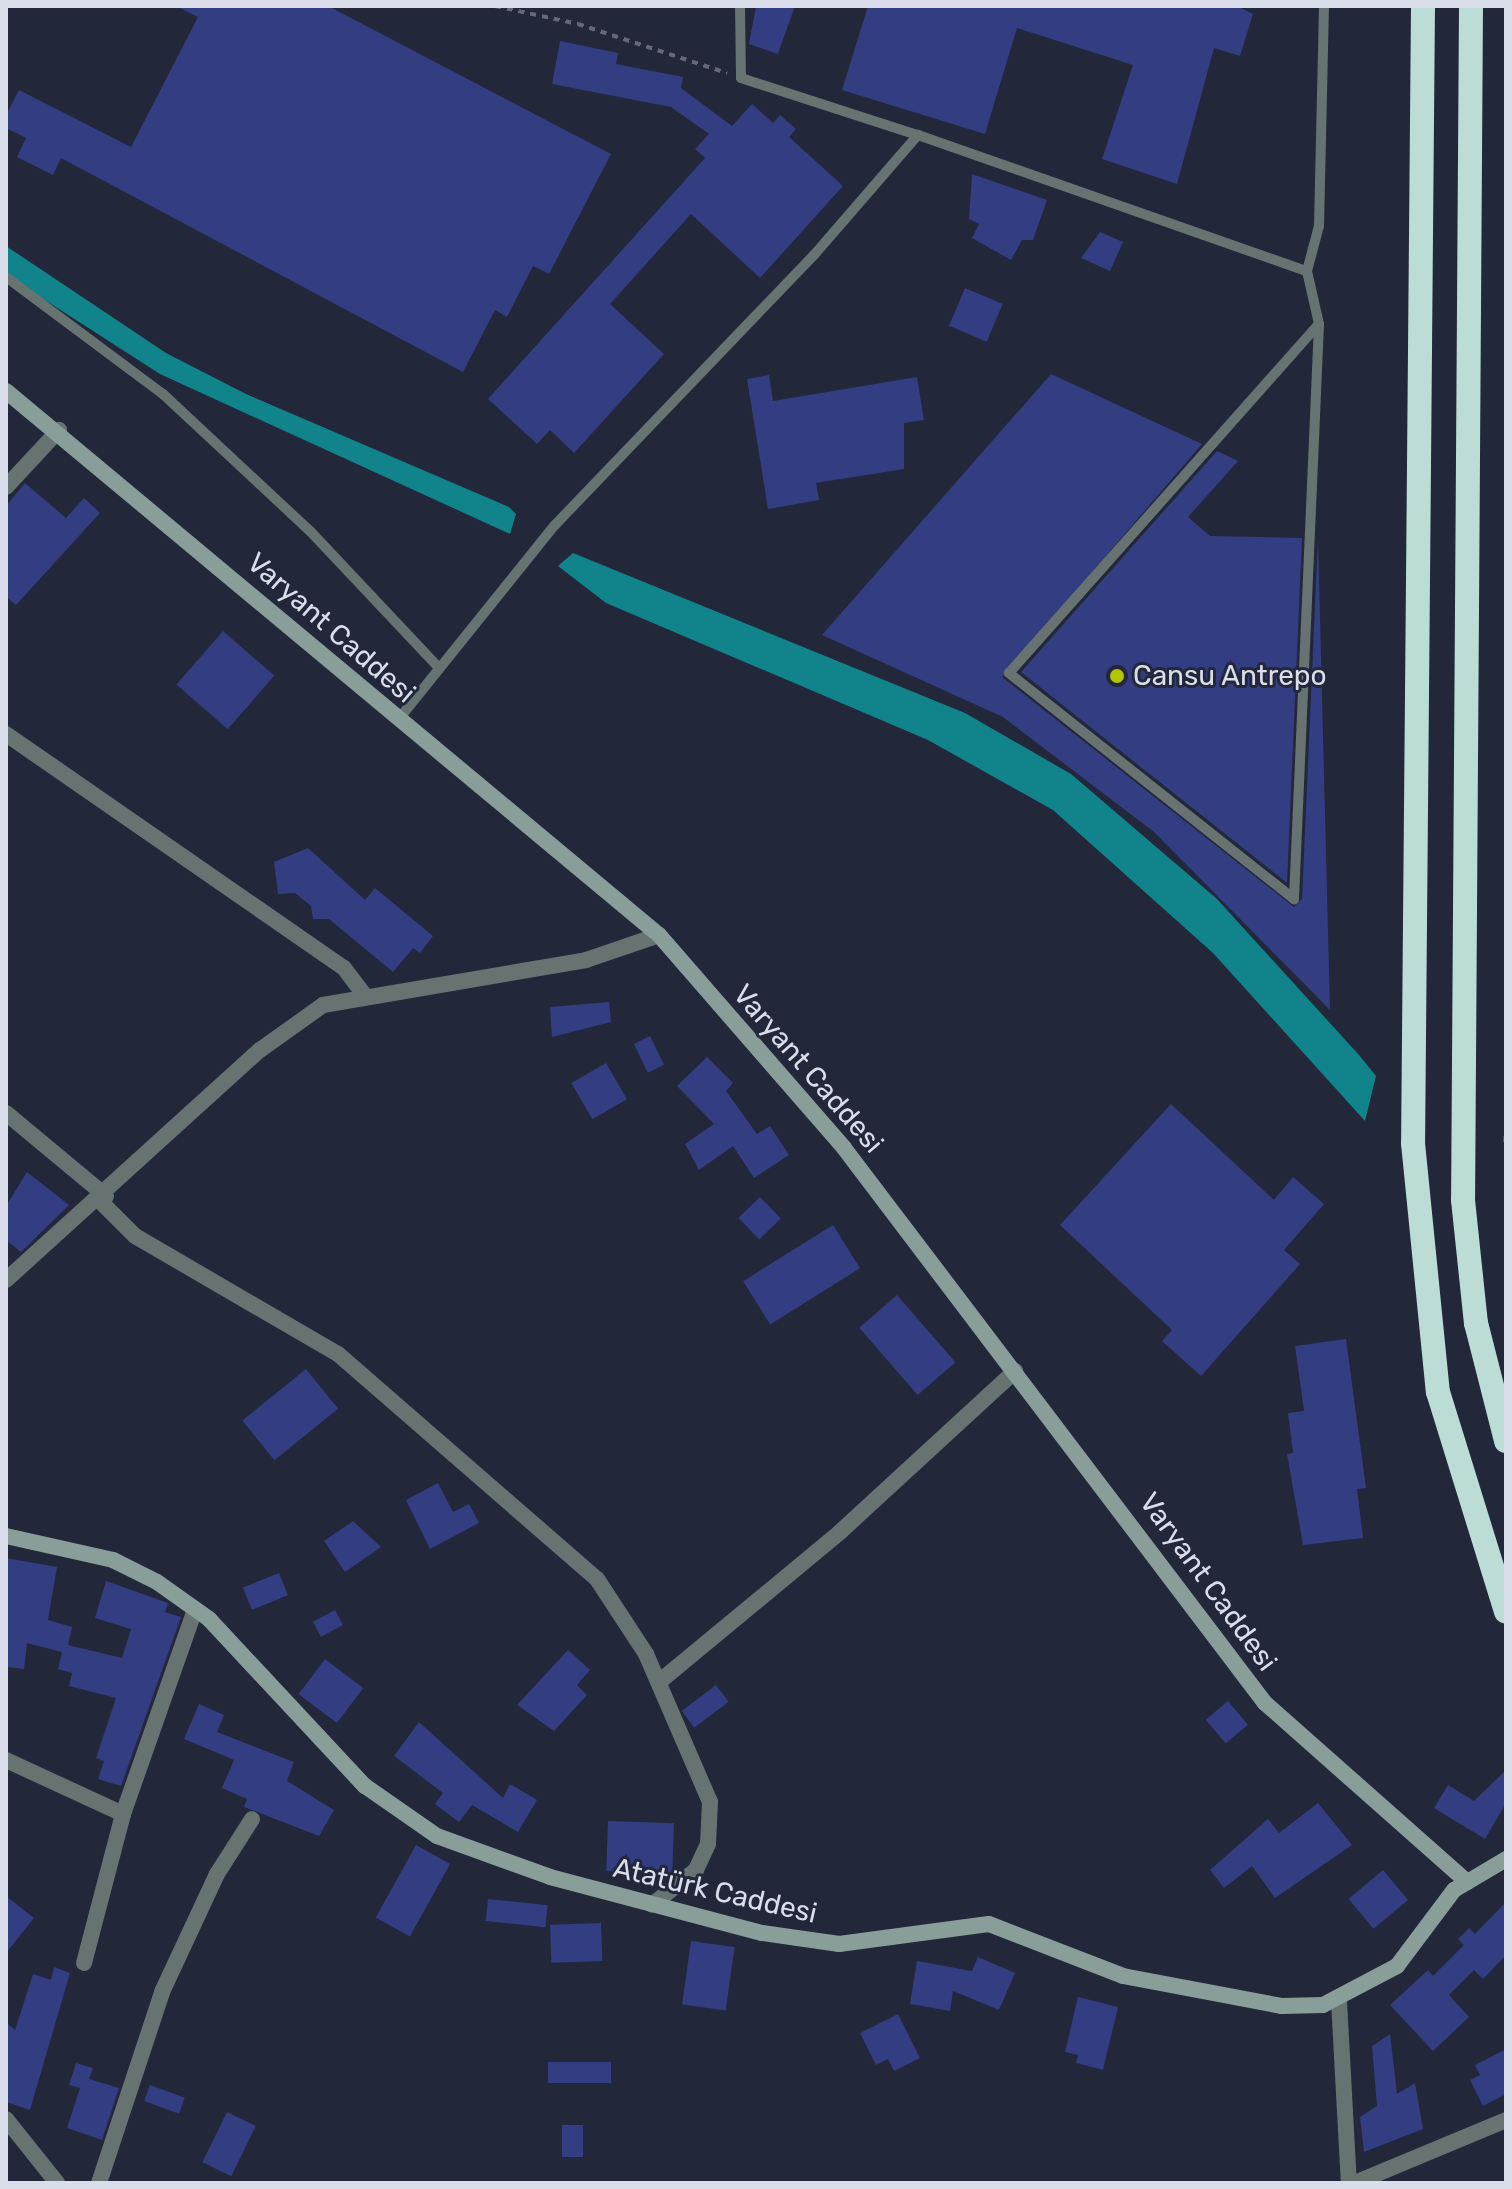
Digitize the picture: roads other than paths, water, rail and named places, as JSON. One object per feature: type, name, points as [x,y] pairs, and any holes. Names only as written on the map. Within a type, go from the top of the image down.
[{"type":"highway","points":[[1423,6],[1413,1143],[1438,1392],[1506,1612]]},
{"type":"highway","points":[[1471,6],[1463,1200],[1476,1323],[1506,1441]]},
{"type":"street","name":"Varyant Caddesi","points":[[6,391],[59,430],[398,720],[659,935],[844,1148],[1265,1703],[1467,1882]]},
{"type":"street","points":[[6,487],[59,430]]},
{"type":"street","points":[[6,734],[344,968],[364,995]]},
{"type":"street","points":[[6,1280],[103,1199],[260,1050],[323,1005],[364,995],[586,960],[659,935]]},
{"type":"street","points":[[6,1113],[103,1199],[135,1236],[338,1354],[430,1440],[550,1531],[615,1603],[659,1682],[711,1816],[696,1870],[652,1905]]},
{"type":"street","points":[[659,1682],[840,1532],[1015,1371]]},
{"type":"street","name":"Atatürk Caddesi","points":[[6,1536],[137,1569],[195,1609],[383,1802],[481,1856],[652,1905],[839,1944],[989,1924],[1144,1981],[1282,2006],[1339,2001],[1397,1966],[1444,1900],[1506,1859]]},
{"type":"street","points":[[84,1963],[123,1814],[195,1609]]},
{"type":"street","points":[[6,1760],[123,1814]]},
{"type":"street","points":[[99,2183],[162,1992],[217,1874],[252,1819]]},
{"type":"street","points":[[1339,2001],[1352,2183],[1506,2120]]},
{"type":"street","points":[[6,2119],[57,2183]]},
{"type":"lane","points":[[740,6],[741,78],[918,135],[1307,271]]},
{"type":"lane","points":[[1319,324],[1009,673],[1294,899],[1319,324],[1307,271],[1319,226],[1324,6]]},
{"type":"lane","points":[[398,720],[555,525],[814,255],[918,135]]},
{"type":"lane","points":[[6,277],[163,394],[311,532],[439,668]]},
{"type":"place","name":"Cansu Antrepo","points":[[1117,676]]}]
